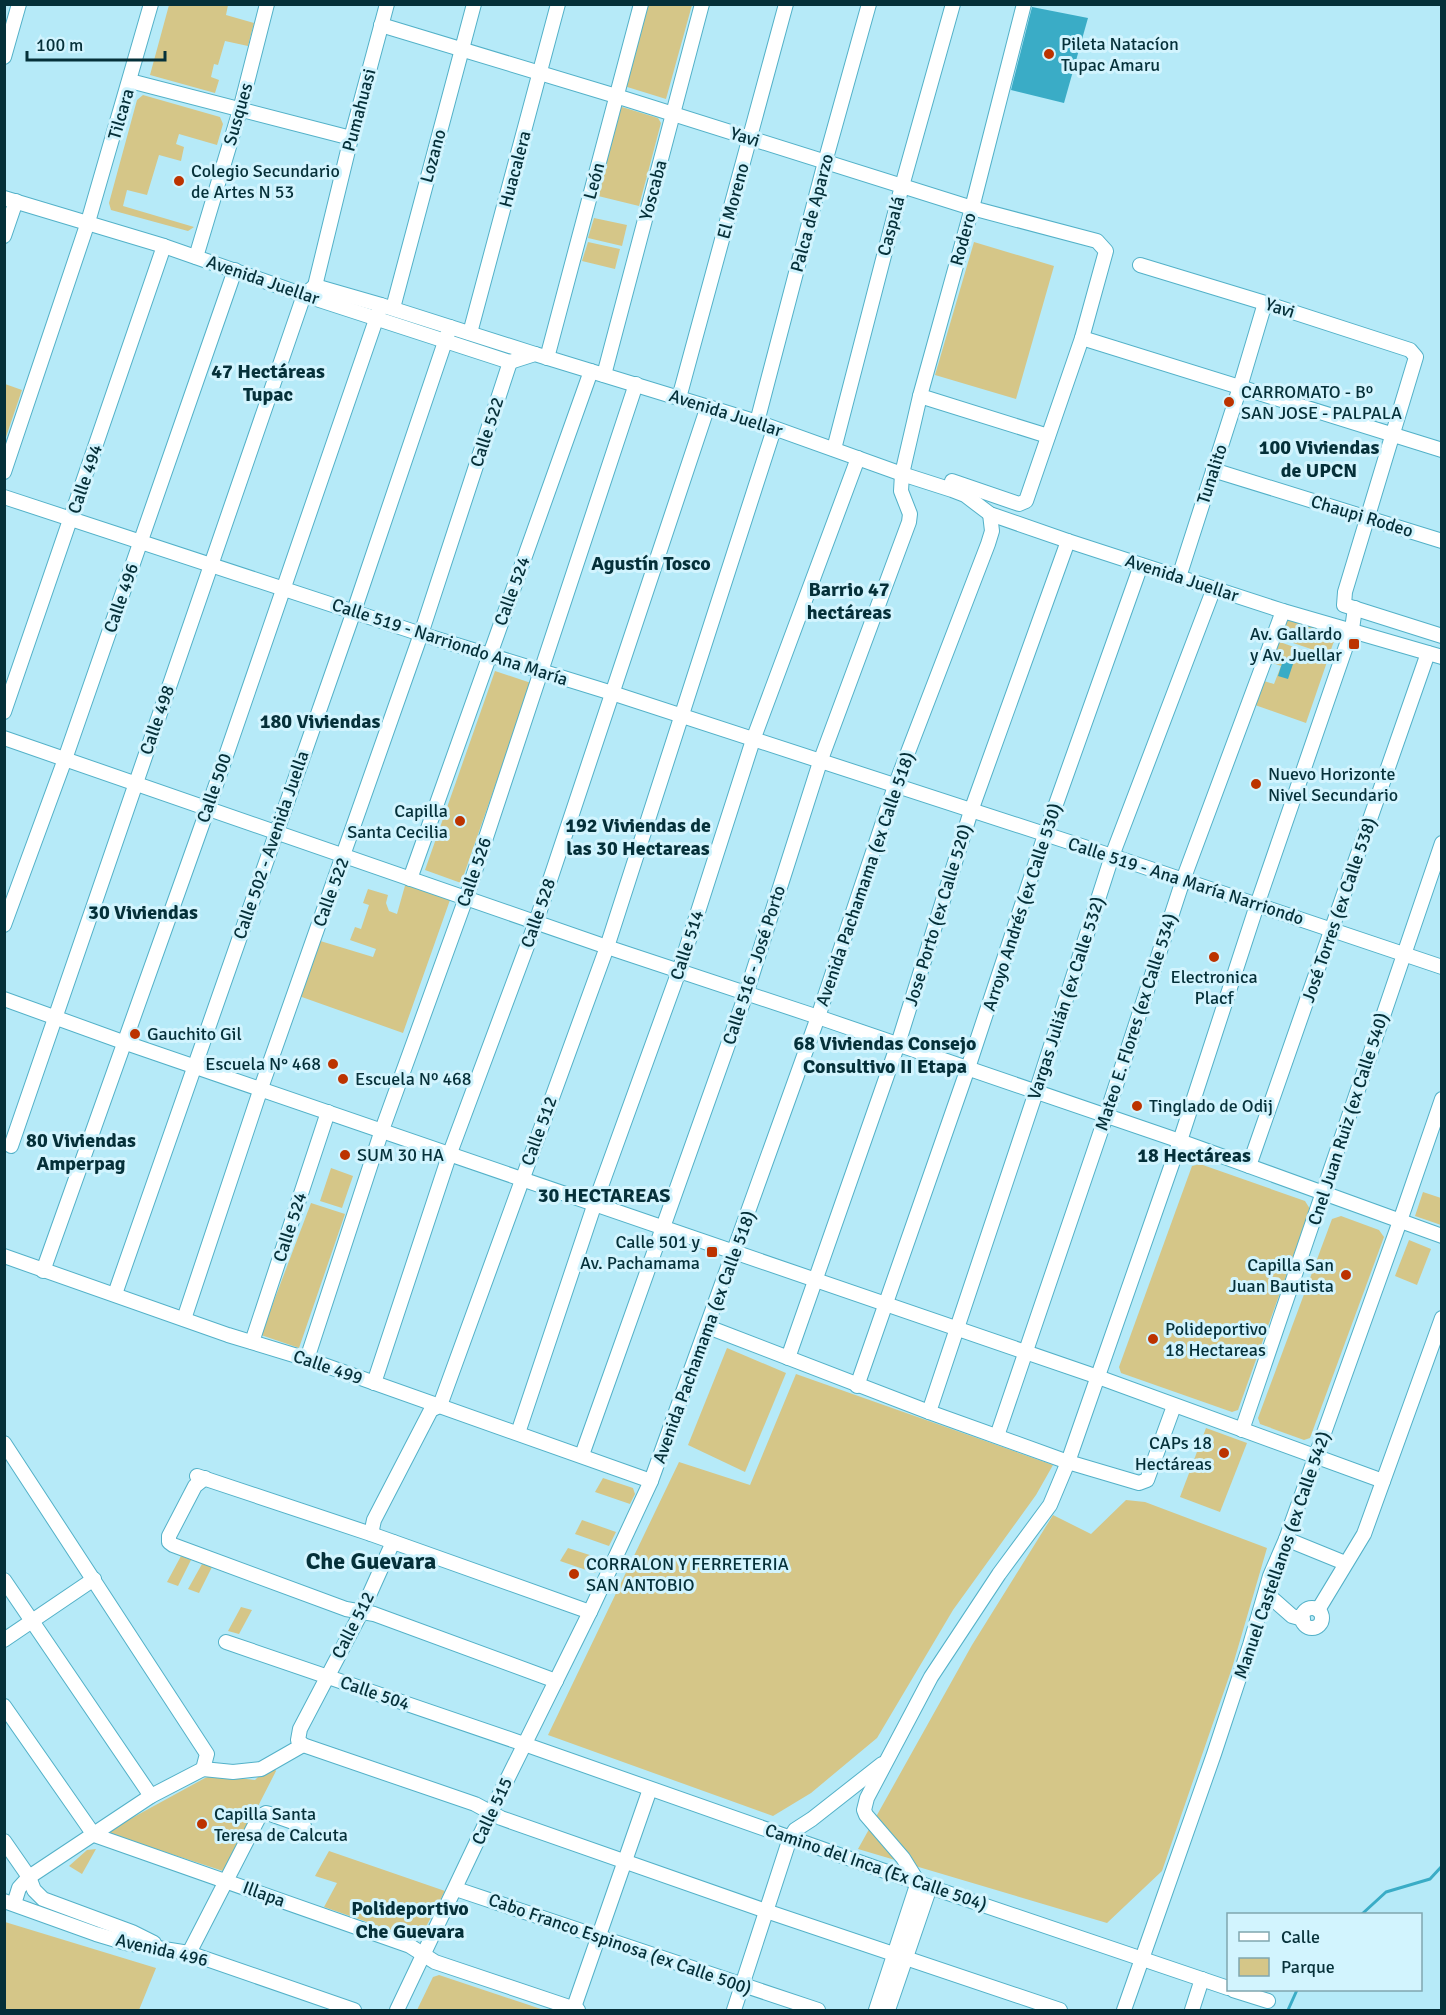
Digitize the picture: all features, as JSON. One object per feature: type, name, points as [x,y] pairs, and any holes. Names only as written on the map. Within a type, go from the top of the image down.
[{"type":"street","points":[[4,57],[19,4]]},
{"type":"street","name":"Tilcara","points":[[4,472],[88,222],[151,4]]},
{"type":"street","name":"Susques","points":[[196,257],[240,110],[267,4]]},
{"type":"street","name":"Pumahuasi","points":[[315,286],[387,4]]},
{"type":"street","name":"Lozano","points":[[387,306],[474,4]]},
{"type":"street","name":"Huacalera","points":[[470,333],[558,4]]},
{"type":"street","name":"León","points":[[541,356],[641,4]]},
{"type":"street","name":"Yoscaba","points":[[598,373],[673,114],[702,4]]},
{"type":"street","name":"El Moreno","points":[[679,398],[786,4]]},
{"type":"street","name":"Palca de Aparzo","points":[[757,422],[869,4]]},
{"type":"street","name":"Caspalá","points":[[834,449],[902,186],[953,4]]},
{"type":"street","name":"Rodero","points":[[903,470],[920,396],[972,208],[1024,4]]},
{"type":"street","name":"Yavi","points":[[381,25],[972,208],[1097,241],[1106,251],[1082,338]]},
{"type":"street","points":[[130,81],[351,138]]},
{"type":"street","points":[[4,236],[10,200]]},
{"type":"street","name":"Avenida Juellar","points":[[10,200],[164,246],[304,295],[510,362]]},
{"type":"street","name":"Calle 494","points":[[4,712],[164,246]]},
{"type":"street","name":"Yavi","points":[[1140,265],[1410,350],[1416,357],[1393,435]]},
{"type":"street","name":"Calle 496","points":[[4,925],[65,759],[235,270]]},
{"type":"street","points":[[304,295],[315,286]]},
{"type":"street","name":"Avenida Juellar","points":[[315,286],[387,306],[541,356],[708,406],[858,458],[903,470],[964,495],[990,514],[1283,610],[1435,655]]},
{"type":"street","name":"Calle 498","points":[[12,1146],[304,295]]},
{"type":"street","name":"Tunalito","points":[[1179,577],[1265,303]]},
{"type":"street","name":"Calle 500","points":[[43,1270],[208,808],[377,319],[387,306]]},
{"type":"street","name":"Calle 502 - Avenida Juella","points":[[115,1294],[354,611],[450,327]]},
{"type":"street","points":[[903,470],[1019,504],[1026,501],[1082,338],[1442,450]]},
{"type":"street","points":[[510,362],[541,356]]},
{"type":"street","name":"Calle 522","points":[[184,1319],[261,1088],[421,634],[510,362]]},
{"type":"street","name":"Calle 524","points":[[410,879],[489,655],[598,373]]},
{"type":"street","name":"Calle 526","points":[[307,1359],[382,1130],[466,898],[636,384]]},
{"type":"street","points":[[920,396],[1048,436]]},
{"type":"street","name":"Calle 528","points":[[374,1383],[450,1153],[536,922],[708,406]]},
{"type":"street","name":"Calle 512","points":[[371,1534],[374,1520],[431,1410],[439,1406],[607,947],[774,429]]},
{"type":"street","points":[[876,2010],[900,1956],[924,1885],[866,1815],[864,1810],[867,1798],[931,1677],[999,1574],[1050,1505],[1068,1462],[1180,1141],[1257,904],[1352,629],[1345,592],[1393,435]]},
{"type":"street","name":"Calle 514","points":[[518,1433],[595,1203],[679,971],[753,740],[858,458]]},
{"type":"street","name":"Calle 516 - José Porto","points":[[582,1455],[746,994],[820,762],[909,522],[910,514],[901,491],[903,470]]},
{"type":"street","name":"Chaupi Rodeo","points":[[1213,470],[1442,540]]},
{"type":"street","name":"Calle 519 - Narriondo Ana María","points":[[4,497],[895,786]]},
{"type":"street","name":"Avenida Pachamama (ex Calle 518)","points":[[590,1612],[651,1481],[708,1327],[818,1017],[895,786],[988,544],[992,531],[990,514]]},
{"type":"street","name":"Jose Porto (ex Calle 520)","points":[[788,1358],[898,1044],[971,811],[1068,541]]},
{"type":"street","name":"Arroyo Andrés (ex Calle 530)","points":[[857,1386],[968,1068],[1045,835],[1141,564]]},
{"type":"street","name":"Vargas Julián (ex Calle 532)","points":[[929,1412],[1112,856],[1214,588]]},
{"type":"street","points":[[1349,607],[1442,636]]},
{"type":"street","name":"Mateo E. Flores (ex Calle 534)","points":[[997,1436],[1106,1116],[1183,880],[1283,610]]},
{"type":"street","name":"José Torres (ex Calle 538)","points":[[1249,1166],[1332,930],[1435,655]]},
{"type":"street","points":[[4,738],[343,857],[1180,1141],[1442,1236]]},
{"type":"street","name":"Calle 519 - Ana María Narriondo","points":[[895,786],[1442,967]]},
{"type":"street","name":"Cnel Juan Ruiz (ex Calle 540)","points":[[1242,1430],[1442,843]]},
{"type":"street","points":[[4,999],[123,1042],[887,1303],[1383,1481]]},
{"type":"street","name":"Manuel Castellanos (ex Calle 542)","points":[[1124,2010],[1218,1743],[1270,1576],[1286,1539],[1442,1099]]},
{"type":"street","name":"Calle 524","points":[[252,1342],[328,1112]]},
{"type":"street","name":"Calle 499","points":[[4,1256],[307,1359],[651,1481]]},
{"type":"street","points":[[1266,1593],[1292,1616],[1303,1619],[1308,1627],[1317,1626],[1322,1618],[1318,1610],[1364,1534],[1442,1318]]},
{"type":"street","points":[[708,1327],[857,1386],[1127,1481],[1139,1483],[1148,1480],[1174,1406]]},
{"type":"street","points":[[4,1443],[207,1754],[203,1769]]},
{"type":"street","points":[[556,1681],[362,1611],[346,1609],[169,1542],[169,1536],[201,1477],[371,1534],[590,1612]]},
{"type":"street","points":[[1286,1539],[1343,1566]]},
{"type":"street","name":"Calle 512","points":[[301,1743],[300,1729],[362,1611],[393,1542]]},
{"type":"street","points":[[4,1640],[94,1579]]},
{"type":"street","points":[[4,1580],[151,1796]]},
{"type":"street","name":"Calle 515","points":[[397,2010],[524,1743],[590,1612]]},
{"type":"street","name":"Calle 504","points":[[226,1642],[524,1743]]},
{"type":"street","points":[[4,1706],[94,1835]]},
{"type":"street","points":[[9,1903],[29,1877],[151,1796],[203,1769],[234,1772],[261,1769],[301,1743],[475,1804],[501,1818],[766,1911],[1060,2010]]},
{"type":"street","name":"Camino del Inca (Ex Calle 504)","points":[[524,1743],[924,1885],[1227,1988]]},
{"type":"street","points":[[734,2010],[789,1838],[795,1830],[887,1760]]},
{"type":"street","points":[[575,2010],[650,1789]]},
{"type":"street","points":[[189,1953],[259,1817],[266,1813],[304,1826]]},
{"type":"street","name":"Illapa","points":[[94,1835],[410,1946],[435,1962],[575,2010]]},
{"type":"street","points":[[4,1841],[29,1877],[34,1890],[43,1899],[132,1932],[168,1950]]},
{"type":"street","name":"Cabo Franco Espinosa (ex Calle 500)","points":[[456,1888],[818,2010]]},
{"type":"street","name":"Avenida 496","points":[[9,1903],[126,1943],[189,1953],[354,2010]]},
{"type":"street","points":[[888,2010],[900,1956]]},
{"type":"street","points":[[1192,2010],[1202,1979]]},
{"type":"street","points":[[1239,1991],[1268,2001]]},
{"type":"green space","points":[[169,5],[228,5],[226,15],[254,23],[248,46],[225,41],[218,65],[214,64],[211,77],[219,80],[215,93],[150,75]]},
{"type":"green space","points":[[646,5],[692,5],[666,99],[624,86]]},
{"type":"green space","points":[[143,95],[220,117],[223,124],[217,145],[179,134],[176,144],[184,147],[181,161],[159,155],[147,195],[127,190],[123,206],[194,227],[188,231],[111,210],[109,203],[137,100]]},
{"type":"green space","points":[[622,107],[658,118],[661,123],[639,206],[594,195],[617,110]]},
{"type":"green space","points":[[594,218],[627,225],[622,246],[588,238]]},
{"type":"green space","points":[[588,242],[620,249],[615,269],[582,261]]},
{"type":"green space","points":[[974,242],[1054,266],[1016,399],[935,375]]},
{"type":"green space","points":[[4,384],[22,390],[5,440]]},
{"type":"green space","points":[[1286,616],[1337,633],[1329,655],[1278,638]]},
{"type":"green space","points":[[1277,641],[1328,659],[1306,723],[1255,705],[1264,681],[1274,684],[1281,666],[1270,662]]},
{"type":"green space","points":[[495,671],[531,683],[461,883],[425,870]]},
{"type":"green space","points":[[406,882],[443,895],[450,900],[403,1033],[299,996],[317,940],[373,957],[376,949],[350,940],[355,927],[361,929],[369,905],[363,903],[368,889],[388,895],[386,903],[389,911],[397,914]]},
{"type":"green space","points":[[1200,1164],[1305,1201],[1310,1209],[1238,1410],[1232,1412],[1121,1373],[1119,1367],[1192,1166]]},
{"type":"green space","points":[[331,1168],[353,1176],[342,1208],[320,1201]]},
{"type":"green space","points":[[1423,1192],[1441,1198],[1441,1225],[1415,1216]]},
{"type":"green space","points":[[311,1203],[345,1214],[299,1348],[261,1335]]},
{"type":"green space","points":[[1341,1216],[1379,1230],[1384,1237],[1310,1438],[1304,1440],[1260,1424],[1258,1418],[1332,1219]]},
{"type":"green space","points":[[1409,1240],[1431,1249],[1417,1285],[1395,1276]]},
{"type":"green space","points":[[727,1348],[786,1373],[745,1472],[688,1445]]},
{"type":"green space","points":[[796,1374],[1053,1465],[1036,1495],[953,1610],[877,1738],[811,1793],[773,1816],[548,1735],[679,1462],[750,1485]]},
{"type":"green space","points":[[1206,1428],[1247,1443],[1220,1512],[1180,1497]]},
{"type":"green space","points":[[603,1478],[633,1488],[635,1494],[630,1504],[595,1492]]},
{"type":"green space","points":[[1126,1500],[1145,1502],[1267,1548],[1232,1668],[1162,1871],[1107,1923],[858,1849],[972,1645],[1053,1515],[1091,1534]]},
{"type":"green space","points":[[582,1520],[616,1532],[609,1546],[575,1534]]},
{"type":"green space","points":[[568,1548],[602,1559],[595,1573],[560,1561]]},
{"type":"green space","points":[[181,1556],[191,1560],[178,1586],[167,1582]]},
{"type":"green space","points":[[202,1564],[212,1567],[199,1593],[188,1589]]},
{"type":"green space","points":[[241,1607],[252,1610],[239,1634],[228,1631]]},
{"type":"green space","points":[[274,1767],[276,1771],[223,1871],[110,1834],[110,1830],[205,1778],[214,1775],[255,1780]]},
{"type":"green space","points":[[96,1849],[82,1874],[69,1866],[87,1850]]},
{"type":"green space","points":[[329,1851],[445,1891],[419,1940],[324,1907],[337,1883],[315,1876]]},
{"type":"green space","points":[[5,1922],[156,1968],[139,2010],[5,2010]]},
{"type":"green space","points":[[439,1975],[544,2010],[417,2010],[433,1977]]},
{"type":"water","name":"Pileta Natacíon Tupac Amaru","points":[[1032,7],[1088,18],[1064,103],[1011,90]]},
{"type":"water","points":[[1284,657],[1294,661],[1288,679],[1278,676]]},
{"type":"waterway","points":[[1363,1913],[1386,1892],[1430,1879],[1442,1866]]},
{"type":"waterway","points":[[1288,2010],[1297,1991]]},
{"type":"place","name":"Pileta Natacíon Tupac Amaru","points":[[1049,54]]},
{"type":"place","name":"Colegio Secundario de Artes N 53","points":[[179,181]]},
{"type":"place","name":"CARROMATO - Bº SAN JOSE - PALPALA","points":[[1229,402]]},
{"type":"place","name":"Av. Gallardo y Av. Juellar","points":[[1354,644]]},
{"type":"place","name":"Nuevo Horizonte Nivel Secundario","points":[[1256,784]]},
{"type":"place","name":"Capilla Santa Cecilia","points":[[460,821]]},
{"type":"place","name":"Electronica Placf","points":[[1214,957]]},
{"type":"place","name":"Gauchito Gil","points":[[135,1034]]},
{"type":"place","name":"Escuela N° 468","points":[[333,1064]]},
{"type":"place","name":"Escuela Nº 468","points":[[343,1079]]},
{"type":"place","name":"Tinglado de Odij","points":[[1137,1106]]},
{"type":"place","name":"SUM 30 HA","points":[[345,1155]]},
{"type":"place","name":"Calle 501 y Av. Pachamama","points":[[712,1252]]},
{"type":"place","name":"Capilla San Juan Bautista","points":[[1346,1275]]},
{"type":"place","name":"Polideportivo 18 Hectareas","points":[[1153,1339]]},
{"type":"place","name":"CAPs 18 Hectáreas","points":[[1224,1453]]},
{"type":"place","name":"CORRALON Y FERRETERIA SAN ANTOBIO","points":[[574,1574]]},
{"type":"place","name":"Capilla Santa Teresa de Calcuta","points":[[202,1824]]},
{"type":"district","name":"47 Hectáreas Tupac","points":[[268,382]]},
{"type":"district","name":"100 Viviendas de UPCN","points":[[1319,458]]},
{"type":"district","name":"Agustín Tosco","points":[[651,563]]},
{"type":"district","name":"Barrio 47 hectáreas","points":[[849,600]]},
{"type":"district","name":"180 Viviendas","points":[[320,721]]},
{"type":"district","name":"192 Viviendas de las 30 Hectareas","points":[[638,836]]},
{"type":"district","name":"30 Viviendas","points":[[143,912]]},
{"type":"district","name":"68 Viviendas Consejo Consultivo II Etapa","points":[[885,1054]]},
{"type":"district","name":"80 Viviendas Amperpag","points":[[81,1152]]},
{"type":"district","name":"18 Hectáreas","points":[[1194,1155]]},
{"type":"district","name":"30 HECTAREAS","points":[[604,1195]]},
{"type":"district","name":"Che Guevara","points":[[371,1561]]},
{"type":"district","name":"Polideportivo Che Guevara","points":[[410,1920]]}]
